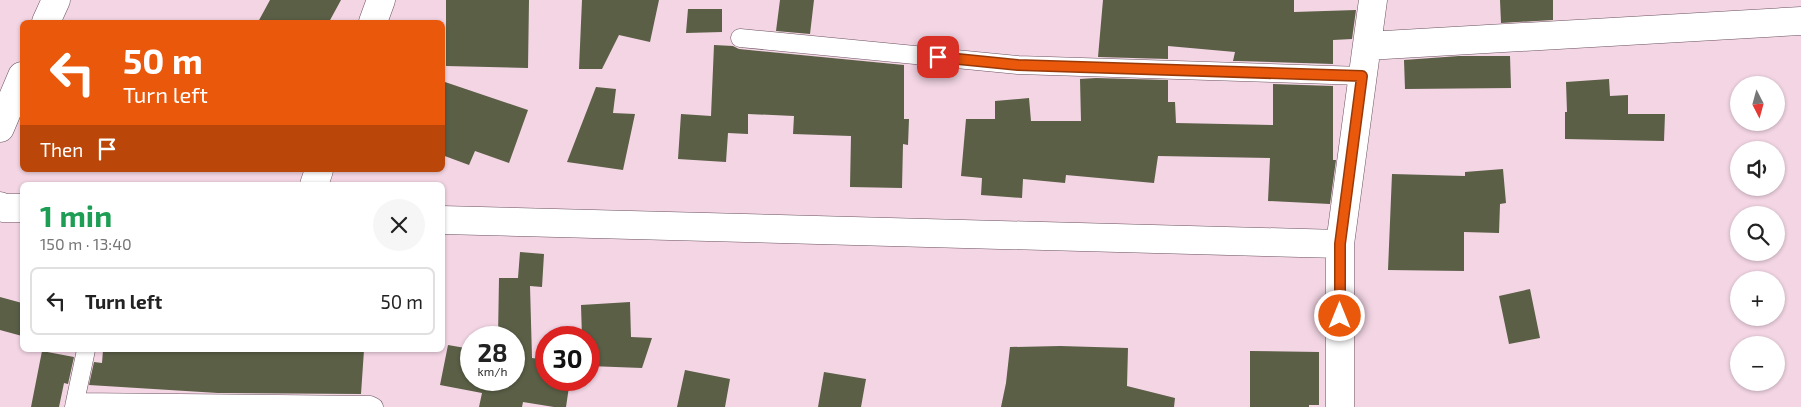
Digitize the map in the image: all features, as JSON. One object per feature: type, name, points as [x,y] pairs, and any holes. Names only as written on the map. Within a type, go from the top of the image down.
[{"type":"street","points":[[47,20],[56,0]]},
{"type":"street","points":[[374,20],[381,0]]},
{"type":"street","points":[[1340,407],[1340,244],[1373,0]]},
{"type":"street","points":[[1367,46],[1801,21]]},
{"type":"street","points":[[0,128],[20,81]]},
{"type":"street","points":[[0,206],[4,208],[20,208]]},
{"type":"street","points":[[445,220],[1340,244]]},
{"type":"lane","points":[[740,38],[1018,65],[1362,76]]},
{"type":"lane","points":[[86,352],[74,405],[370,404],[374,407]]},
{"type":"building","points":[[270,0],[341,0],[330,20],[259,20]]},
{"type":"building","points":[[446,0],[529,0],[528,68],[446,66]]},
{"type":"building","points":[[582,0],[659,0],[650,42],[619,35],[602,69],[579,69]]},
{"type":"building","points":[[780,0],[814,0],[810,34],[776,31]]},
{"type":"building","points":[[1103,0],[1294,0],[1294,12],[1356,10],[1352,39],[1333,40],[1333,64],[1233,61],[1235,52],[1168,46],[1168,59],[1098,57]]},
{"type":"building","points":[[1500,0],[1553,0],[1553,20],[1501,23]]},
{"type":"building","points":[[688,9],[722,9],[722,32],[686,33]]},
{"type":"building","points":[[714,45],[904,65],[904,119],[909,119],[908,145],[903,144],[902,188],[850,187],[851,136],[793,134],[794,116],[748,114],[748,134],[728,133],[726,162],[678,159],[681,114],[711,116]]},
{"type":"building","points":[[1459,56],[1510,56],[1511,88],[1405,89],[1404,60]]},
{"type":"building","points":[[1080,79],[1168,80],[1168,102],[1175,102],[1176,123],[1273,125],[1273,84],[1333,86],[1333,160],[1336,160],[1330,204],[1268,201],[1270,158],[1158,156],[1154,183],[1066,175],[1065,183],[1023,179],[1022,198],[981,195],[982,178],[961,176],[966,119],[995,119],[995,101],[1029,98],[1031,121],[1081,121]]},
{"type":"building","points":[[1609,79],[1610,96],[1628,95],[1628,114],[1665,114],[1664,141],[1565,139],[1565,112],[1567,112],[1566,82]]},
{"type":"building","points":[[445,82],[528,110],[509,163],[475,151],[469,165],[445,156]]},
{"type":"building","points":[[596,87],[616,89],[613,113],[635,114],[623,170],[567,162]]},
{"type":"building","points":[[1503,169],[1506,203],[1500,204],[1499,233],[1464,232],[1464,271],[1388,270],[1392,174],[1465,176],[1465,172]]},
{"type":"building","points":[[520,252],[544,254],[542,287],[530,286],[532,358],[535,358],[535,391],[568,391],[566,407],[523,402],[522,407],[479,407],[482,393],[472,391],[525,391],[525,326],[498,326],[499,278],[518,278]]},
{"type":"building","points":[[1530,289],[1540,338],[1509,344],[1499,296]]},
{"type":"building","points":[[0,297],[20,302],[20,335],[0,330]]},
{"type":"building","points":[[630,302],[631,337],[652,338],[642,368],[600,366],[600,326],[582,326],[581,305]]},
{"type":"building","points":[[448,345],[460,347],[460,389],[440,385]]},
{"type":"building","points":[[1010,347],[1128,348],[1127,386],[1175,398],[1174,407],[1001,407]]},
{"type":"building","points":[[1250,351],[1319,352],[1319,405],[1309,405],[1309,407],[1250,407]]},
{"type":"building","points":[[42,352],[74,357],[68,384],[64,383],[59,407],[31,407]]},
{"type":"building","points":[[103,352],[364,352],[361,394],[218,393],[89,385],[94,362],[102,363]]},
{"type":"building","points":[[685,370],[730,379],[725,407],[677,407]]},
{"type":"building","points":[[824,372],[866,379],[861,407],[818,407]]},
{"type":"route","points":[[938,57],[1018,65],[1362,76],[1340,244],[1340,316]]}]
